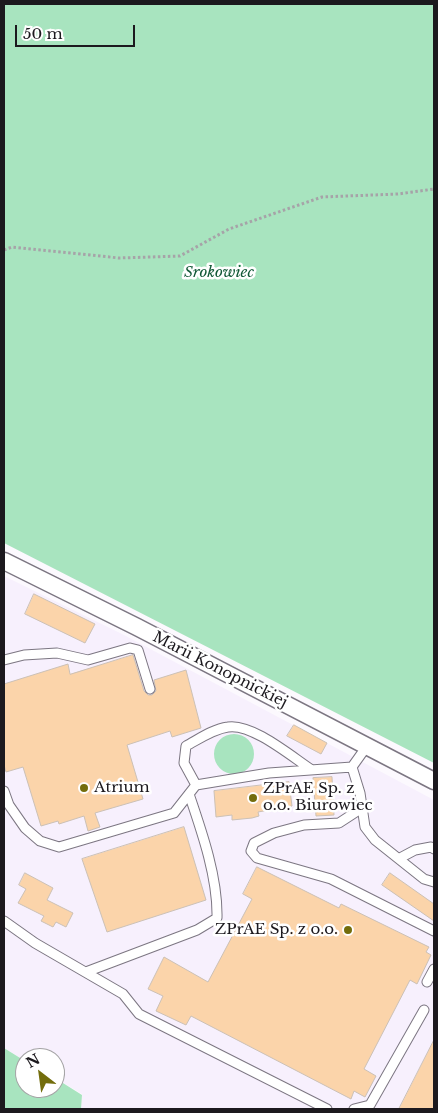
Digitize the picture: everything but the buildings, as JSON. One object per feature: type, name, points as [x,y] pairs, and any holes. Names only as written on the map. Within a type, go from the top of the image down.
[{"type":"street","name":"Marii Konopnickiej","points":[[4,561],[137,627],[434,781]]},
{"type":"lane","points":[[4,660],[24,655],[57,653],[88,660],[130,648],[138,650],[150,689]]},
{"type":"lane","points":[[196,784],[184,763],[186,746],[227,726],[239,726],[252,731],[313,770]]},
{"type":"lane","points":[[366,746],[352,767],[365,827],[375,840],[424,879],[434,882]]},
{"type":"lane","points":[[4,791],[9,805],[25,828],[40,841],[59,847],[174,813],[196,784],[269,773],[352,767]]},
{"type":"lane","points":[[86,972],[197,930],[217,918],[217,900],[203,835],[189,794]]},
{"type":"lane","points":[[362,808],[339,823],[304,826],[274,834],[254,842],[251,852],[257,858],[331,879],[434,931]]},
{"type":"lane","points":[[400,858],[415,850],[431,846],[434,849]]},
{"type":"lane","points":[[4,921],[35,943],[123,994],[139,1014],[327,1109]]},
{"type":"lane","points":[[427,982],[434,968]]},
{"type":"lane","points":[[354,1109],[370,1105],[424,1010]]},
{"type":"path","points":[[4,250],[19,247],[119,258],[180,256],[229,229],[322,197],[398,194],[434,189]]},
{"type":"shaded area","points":[[4,576],[124,635],[434,800],[434,1109],[81,1109],[82,1094],[65,1084],[65,1048],[15,1048],[15,1055],[4,1048]]},
{"type":"green space","name":"Srokowiec","points":[[4,4],[434,4],[434,763],[4,543]]},
{"type":"green space","points":[[238,734],[245,737],[251,743],[254,754],[253,762],[245,771],[238,774],[230,774],[223,771],[215,762],[214,750],[217,743],[226,735]]},
{"type":"green space","points":[[4,1048],[15,1055],[15,1098],[65,1098],[65,1084],[82,1095],[81,1109],[4,1109]]},
{"type":"place","name":"Atrium","points":[[84,788]]},
{"type":"place","name":"ZPrAE Sp. z o.o. Biurowiec","points":[[253,798]]},
{"type":"place","name":"ZPrAE Sp. z o.o.","points":[[348,930]]}]
